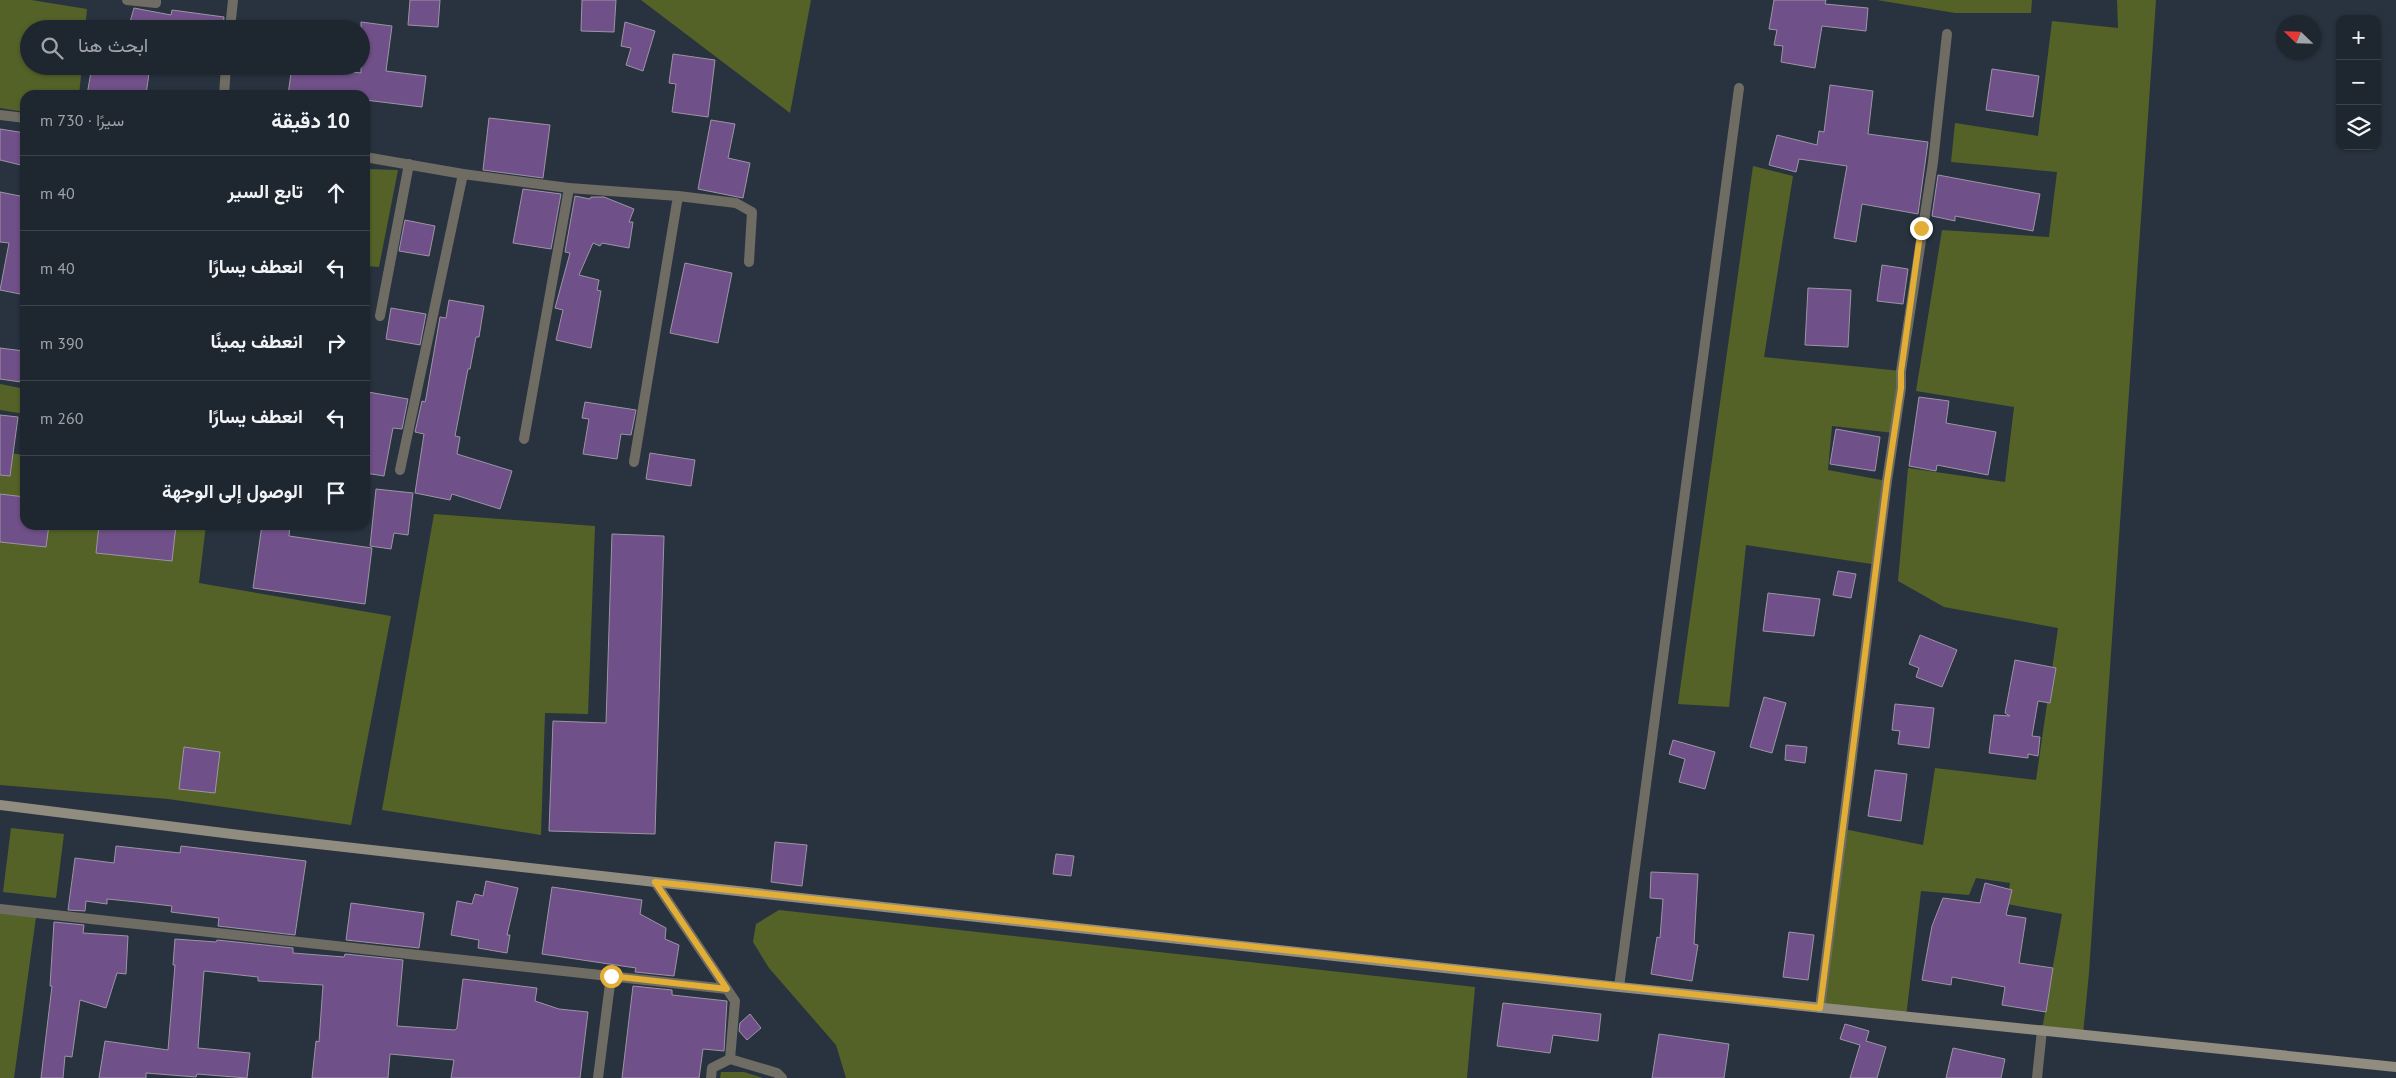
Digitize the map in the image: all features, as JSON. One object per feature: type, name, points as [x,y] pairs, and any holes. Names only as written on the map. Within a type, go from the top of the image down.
[{"type":"street","points":[[127,0],[156,3],[156,0]]},
{"type":"street","points":[[231,20],[233,0]]},
{"type":"street","points":[[1820,1008],[1887,481],[1901,388],[1901,372],[1932,162],[1947,34]]},
{"type":"street","points":[[224,90],[225,75]]},
{"type":"street","points":[[1619,987],[1738,88]]},
{"type":"street","points":[[0,115],[20,117]]},
{"type":"street","points":[[370,158],[463,174],[569,188],[678,196],[736,203],[752,212],[749,262]]},
{"type":"street","points":[[380,316],[409,164]]},
{"type":"street","points":[[400,470],[463,174]]},
{"type":"street","points":[[524,439],[569,188]]},
{"type":"street","points":[[634,462],[678,196]]},
{"type":"street","points":[[0,805],[256,837],[655,882],[1619,987],[2396,1067]]},
{"type":"street","points":[[655,882],[735,1001],[730,1059]]},
{"type":"street","points":[[0,908],[727,989]]},
{"type":"street","points":[[598,1078],[611,976]]},
{"type":"street","points":[[2037,1078],[2042,1030]]},
{"type":"street","points":[[711,1078],[712,1068],[730,1059],[777,1073],[782,1078]]},
{"type":"green space","points":[[0,0],[31,0],[87,9],[86,20],[20,20],[20,75],[81,75],[80,90],[20,90],[20,111],[0,108]]},
{"type":"green space","points":[[641,0],[811,0],[790,113]]},
{"type":"green space","points":[[1877,0],[2032,0],[2031,13],[1955,13]]},
{"type":"green space","points":[[2117,0],[2156,0],[2089,973],[2083,1034],[2042,1030],[2062,914],[2007,904],[2010,883],[1976,878],[1969,895],[1921,891],[1906,1017],[1820,1008],[1844,829],[1923,845],[1935,768],[2036,780],[2058,628],[1944,607],[1898,581],[1908,468],[2005,482],[2014,407],[1916,391],[1942,230],[2049,237],[2057,172],[1951,162],[1955,123],[2038,136],[2052,21],[2118,28]]},
{"type":"green space","points":[[1753,166],[1793,176],[1764,357],[1901,371],[1894,433],[1832,426],[1828,470],[1887,481],[1878,565],[1746,545],[1729,707],[1678,704]]},
{"type":"green space","points":[[370,169],[398,170],[379,267],[370,266]]},
{"type":"green space","points":[[0,384],[20,388],[20,413],[0,410]]},
{"type":"green space","points":[[0,452],[20,454],[20,530],[205,530],[199,583],[391,616],[351,825],[168,799],[0,785]]},
{"type":"green space","points":[[434,514],[595,526],[588,714],[545,713],[541,835],[382,810]]},
{"type":"green space","points":[[11,828],[64,834],[56,898],[3,892]]},
{"type":"green space","points":[[779,910],[1475,987],[1467,1078],[846,1078],[836,1045],[769,968],[753,942],[756,924]]},
{"type":"green space","points":[[0,914],[36,917],[14,1078],[0,1078]]},
{"type":"green space","points":[[721,1072],[744,1072],[763,1078],[720,1078]]},
{"type":"building","points":[[410,0],[440,0],[438,27],[408,25]]},
{"type":"building","points":[[582,0],[616,0],[614,32],[581,31]]},
{"type":"building","points":[[1774,0],[1826,0],[1825,4],[1868,8],[1866,31],[1822,26],[1815,68],[1781,62],[1783,46],[1774,45],[1777,30],[1769,29]]},
{"type":"building","points":[[134,8],[171,15],[172,10],[224,17],[224,20],[131,20]]},
{"type":"building","points":[[625,22],[655,31],[643,71],[626,65],[631,48],[621,46]]},
{"type":"building","points":[[370,23],[392,26],[386,71],[426,76],[422,107],[370,101],[370,90],[289,90],[291,75],[370,75]]},
{"type":"building","points":[[673,54],[715,60],[708,117],[672,112],[676,84],[669,83]]},
{"type":"building","points":[[1992,69],[2039,76],[2033,117],[1986,110]]},
{"type":"building","points":[[90,75],[149,75],[147,90],[88,90]]},
{"type":"building","points":[[1830,85],[1873,91],[1868,134],[1928,142],[1918,214],[1862,204],[1856,242],[1834,238],[1847,166],[1799,159],[1796,172],[1769,165],[1777,135],[1817,145],[1819,131],[1824,132]]},
{"type":"building","points":[[489,118],[550,125],[543,178],[483,170]]},
{"type":"building","points":[[711,120],[735,124],[728,158],[750,163],[743,198],[698,189]]},
{"type":"building","points":[[0,129],[20,132],[20,165],[0,160]]},
{"type":"building","points":[[1938,175],[2040,194],[2033,231],[1955,216],[1955,221],[1932,216]]},
{"type":"building","points":[[523,189],[561,194],[551,249],[513,243]]},
{"type":"building","points":[[0,192],[20,196],[20,294],[0,290],[9,243],[0,242]]},
{"type":"building","points":[[575,196],[590,199],[591,197],[604,197],[634,209],[629,222],[633,222],[629,248],[602,243],[600,246],[593,243],[579,275],[599,280],[597,290],[601,291],[591,348],[556,340],[563,310],[555,308],[570,253],[565,252]]},
{"type":"building","points":[[405,220],[435,226],[429,256],[399,251]]},
{"type":"building","points":[[685,263],[732,273],[718,343],[670,333]]},
{"type":"building","points":[[1882,265],[1908,269],[1903,304],[1877,301]]},
{"type":"building","points":[[1808,288],[1851,290],[1848,347],[1805,345]]},
{"type":"building","points":[[449,300],[484,306],[479,337],[476,337],[470,369],[468,369],[455,436],[460,437],[457,454],[512,471],[500,509],[452,494],[450,500],[415,493],[424,434],[415,432],[422,401],[425,402],[426,398],[440,317],[446,318]]},
{"type":"building","points":[[391,308],[426,314],[420,345],[386,339]]},
{"type":"building","points":[[0,348],[20,350],[20,382],[0,379]]},
{"type":"building","points":[[370,392],[408,399],[402,429],[393,428],[384,476],[370,474]]},
{"type":"building","points":[[1919,397],[1949,401],[1946,423],[1996,432],[1988,475],[1937,465],[1936,471],[1909,466]]},
{"type":"building","points":[[585,402],[636,410],[631,435],[621,434],[617,459],[583,454],[589,419],[582,418]]},
{"type":"building","points":[[0,415],[18,417],[10,476],[0,475]]},
{"type":"building","points":[[1836,429],[1880,437],[1875,471],[1830,464]]},
{"type":"building","points":[[650,453],[695,460],[691,486],[646,479]]},
{"type":"building","points":[[376,489],[413,493],[408,535],[394,533],[391,549],[370,546]]},
{"type":"building","points":[[0,494],[20,496],[20,530],[48,530],[46,547],[0,542]]},
{"type":"building","points":[[98,530],[175,530],[172,561],[96,553]]},
{"type":"building","points":[[261,530],[290,530],[289,536],[372,548],[365,604],[253,588]]},
{"type":"building","points":[[612,534],[664,536],[655,834],[549,831],[553,721],[606,723]]},
{"type":"building","points":[[1838,571],[1856,574],[1851,598],[1833,595]]},
{"type":"building","points":[[1768,593],[1820,599],[1814,636],[1763,631]]},
{"type":"building","points":[[1920,635],[1957,650],[1942,687],[1916,677],[1919,668],[1909,664]]},
{"type":"building","points":[[2015,660],[2056,668],[2050,703],[2038,701],[2032,736],[2040,737],[2038,756],[2028,754],[2028,758],[1989,753],[1994,715],[2010,716],[2005,713]]},
{"type":"building","points":[[1764,697],[1786,703],[1772,753],[1750,747]]},
{"type":"building","points":[[1895,704],[1934,708],[1929,748],[1898,744],[1900,731],[1892,730]]},
{"type":"building","points":[[1673,740],[1715,752],[1705,789],[1679,782],[1685,759],[1669,754]]},
{"type":"building","points":[[1786,745],[1807,747],[1805,763],[1785,760]]},
{"type":"building","points":[[184,747],[220,752],[215,793],[179,789]]},
{"type":"building","points":[[1875,770],[1907,774],[1901,821],[1868,816]]},
{"type":"building","points":[[775,842],[807,845],[802,886],[771,882]]},
{"type":"building","points":[[116,846],[180,853],[181,846],[306,861],[295,935],[218,926],[219,918],[171,912],[172,906],[137,902],[107,899],[107,904],[86,901],[85,911],[68,910],[75,858],[114,863]]},
{"type":"building","points":[[1056,854],[1074,856],[1071,876],[1053,874]]},
{"type":"building","points":[[1651,872],[1698,874],[1694,944],[1698,945],[1692,981],[1651,974],[1657,937],[1660,938],[1663,899],[1650,898]]},
{"type":"building","points":[[486,881],[518,888],[507,935],[510,935],[507,953],[478,948],[479,940],[451,935],[457,901],[472,904],[475,894],[483,896]]},
{"type":"building","points":[[1985,883],[2012,890],[2006,915],[2026,918],[2019,963],[2053,968],[2046,1012],[2002,1005],[2005,987],[1952,977],[1951,985],[1922,980],[1932,926],[1943,898],[1980,903]]},
{"type":"building","points":[[552,887],[642,900],[640,914],[666,928],[665,939],[679,945],[674,976],[635,972],[636,968],[542,954]]},
{"type":"building","points":[[351,903],[424,913],[419,948],[346,940]]},
{"type":"building","points":[[54,922],[84,925],[83,933],[128,936],[126,974],[117,973],[106,1008],[80,1000],[72,1057],[65,1056],[63,1078],[41,1078],[52,986],[50,986]]},
{"type":"building","points":[[1789,932],[1814,935],[1808,980],[1783,977]]},
{"type":"building","points":[[175,939],[216,942],[217,940],[293,948],[293,953],[344,957],[345,954],[403,960],[397,1026],[455,1030],[457,1028],[463,979],[537,988],[535,1001],[559,1009],[588,1012],[580,1078],[451,1078],[454,1060],[390,1054],[388,1078],[312,1078],[316,1041],[319,1042],[323,985],[258,981],[258,977],[204,971],[198,1048],[250,1053],[247,1078],[197,1074],[196,1077],[146,1073],[146,1078],[99,1078],[105,1041],[168,1050],[175,965],[173,965]]},
{"type":"building","points":[[633,986],[672,990],[672,995],[727,1001],[724,1051],[703,1049],[699,1078],[622,1078]]},
{"type":"building","points":[[1503,1003],[1601,1014],[1598,1041],[1553,1035],[1550,1053],[1497,1046]]},
{"type":"building","points":[[750,1014],[761,1028],[747,1040],[739,1031],[740,1023]]},
{"type":"building","points":[[1845,1024],[1869,1031],[1866,1041],[1886,1047],[1877,1078],[1850,1078],[1860,1045],[1840,1039]]},
{"type":"building","points":[[1659,1034],[1729,1044],[1724,1078],[1652,1078]]},
{"type":"building","points":[[1953,1048],[2005,1059],[2001,1078],[1946,1078]]},
{"type":"route","points":[[611,976],[727,989],[655,882],[683,883],[1820,1008],[1921,228]]}]
